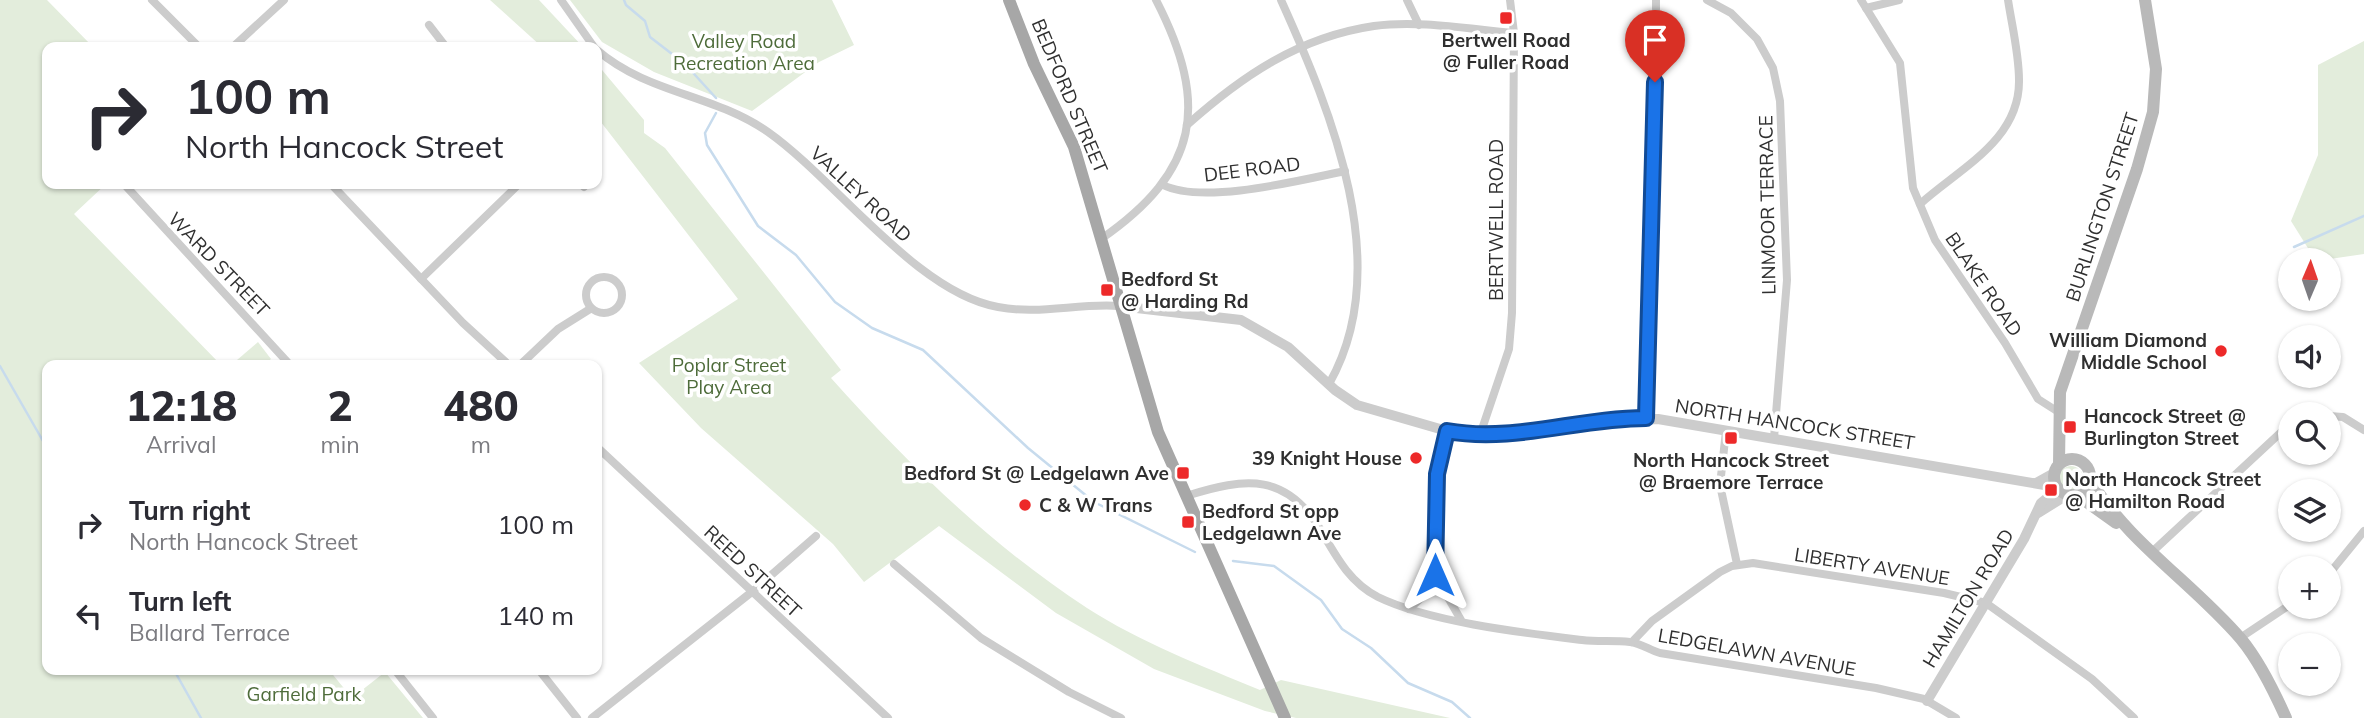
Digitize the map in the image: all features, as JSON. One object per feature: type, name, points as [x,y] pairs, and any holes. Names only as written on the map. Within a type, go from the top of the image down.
[{"type":"main road","name":"BEDFORD STREET","points":[[1009,0],[1034,64],[1074,147],[1145,396],[1186,496],[1285,718]]},
{"type":"main road","name":"BURLINGTON STREET","points":[[2062,484],[2060,392],[2131,187],[2153,112],[2156,69],[2145,0]]},
{"type":"main road","points":[[2060,413],[2076,459],[2086,465],[2090,480],[2136,537]]},
{"type":"main road","points":[[2062,484],[2076,459]]},
{"type":"main road","points":[[2062,484],[2084,491],[2090,480]]},
{"type":"main road","points":[[2062,484],[2136,537],[2240,638],[2266,677],[2286,718]]},
{"type":"street","points":[[152,0],[194,42]]},
{"type":"street","points":[[238,42],[284,0]]},
{"type":"street","name":"VALLEY ROAD","points":[[561,0],[591,42]]},
{"type":"street","points":[[1101,240],[1133,216],[1163,185],[1178,159],[1187,125],[1186,79],[1178,47],[1156,0]]},
{"type":"street","points":[[1281,0],[1339,142],[1356,243],[1355,289],[1347,340],[1329,384]]},
{"type":"street","points":[[1407,0],[1419,25]]},
{"type":"street","name":"BERTWELL ROAD","points":[[1480,435],[1509,349],[1512,313],[1514,33],[1510,0]]},
{"type":"street","name":"LINMOOR TERRACE","points":[[1707,0],[1731,13],[1757,39],[1773,68],[1780,101],[1787,280],[1774,438]]},
{"type":"street","name":"BLAKE ROAD","points":[[1861,0],[1900,63],[1913,188],[1935,240],[2005,343],[2038,399],[2060,413]]},
{"type":"street","points":[[1866,8],[1899,0]]},
{"type":"street","points":[[1920,204],[1992,145],[2010,124],[2019,79],[2008,0]]},
{"type":"street","points":[[429,24],[440,42]]},
{"type":"street","points":[[1187,125],[1241,79],[1269,61],[1318,40],[1376,26],[1419,25],[1514,33]]},
{"type":"street","name":"VALLEY ROAD","points":[[602,53],[632,76],[715,106],[768,132],[907,257],[965,295],[995,307],[1023,310],[1119,306]]},
{"type":"street","points":[[1646,418],[1655,77]]},
{"type":"street","name":"DEE ROAD","points":[[1163,185],[1186,193],[1253,188],[1345,171]]},
{"type":"street","name":"WARD STREET","points":[[129,189],[285,360]]},
{"type":"street","points":[[336,189],[421,279],[504,360]]},
{"type":"street","points":[[421,279],[514,189]]},
{"type":"street","points":[[525,360],[558,328],[590,309],[608,312],[618,306],[623,296],[620,284],[609,277],[592,282],[586,292],[590,309]]},
{"type":"street","name":"NORTH HANCOCK STREET","points":[[1119,306],[1241,320],[1288,347],[1357,405],[1447,431],[1501,436],[1594,420],[1646,418],[2036,483],[2062,484]]},
{"type":"street","points":[[2341,417],[2364,430]]},
{"type":"street","points":[[1409,609],[1432,588],[1435,575],[1437,474],[1447,431]]},
{"type":"street","points":[[1632,642],[1652,621],[1720,572],[1737,564],[1720,485],[1726,431]]},
{"type":"street","points":[[2152,552],[2278,435]]},
{"type":"street","name":"REED STREET","points":[[602,452],[888,718]]},
{"type":"street","name":"LEDGELAWN AVENUE","points":[[1186,496],[1228,482],[1248,481],[1278,488],[1308,512],[1345,571],[1376,596],[1409,609],[1596,642],[1632,642],[1660,653],[1876,688],[1927,701],[1956,718]]},
{"type":"street","name":"HAMILTON ROAD","points":[[1927,701],[2038,513],[2041,503],[2062,484]]},
{"type":"street","points":[[2341,559],[2364,531]]},
{"type":"street","points":[[592,718],[753,592],[816,536]]},
{"type":"street","name":"LIBERTY AVENUE","points":[[1737,564],[1753,563],[1944,593],[1986,603],[2092,679],[2134,718]]},
{"type":"street","points":[[894,564],[981,638],[1069,692],[1121,718]]},
{"type":"street","points":[[1435,575],[1461,620]]},
{"type":"street","points":[[2240,638],[2278,613]]},
{"type":"street","points":[[398,675],[433,718]]},
{"type":"street","points":[[543,675],[577,718]]},
{"type":"green space","name":"Garfield Park","points":[[0,0],[47,0],[88,42],[42,42],[42,189],[101,189],[74,214],[216,360],[42,360],[42,675],[333,675],[352,698],[381,675],[387,675],[423,718],[0,718]]},
{"type":"green space","points":[[490,0],[539,0],[578,42],[536,42]]},
{"type":"green space","name":"Valley Road Recreation Area","points":[[570,0],[832,0],[854,45],[819,62],[752,111],[654,72],[602,42]]},
{"type":"green space","points":[[2364,41],[2364,254],[2342,257],[2342,248],[2308,248],[2291,221],[2318,155],[2318,65]]},
{"type":"green space","name":"Poplar Street Play Area","points":[[602,70],[644,120],[644,133],[665,148],[841,370],[831,378],[951,502],[1051,584],[1128,632],[1260,690],[1281,680],[1450,718],[1296,718],[1265,711],[1154,669],[1056,613],[939,526],[864,582],[833,544],[701,428],[639,363],[738,299],[602,123]]},
{"type":"green space","points":[[258,342],[271,359],[270,360],[237,360]]},
{"type":"green space","points":[[2071,466],[2082,473],[2083,478],[2076,489],[2071,490],[2060,483],[2059,478],[2066,467]]},
{"type":"waterway","points":[[624,0],[626,5],[645,21],[650,37],[685,64],[716,98]]},
{"type":"waterway","points":[[716,113],[705,133],[707,145],[758,226],[796,255],[835,302],[872,328],[923,350],[1028,448],[1094,502],[1195,552]]},
{"type":"waterway","points":[[2294,247],[2364,216]]},
{"type":"waterway","points":[[0,366],[42,439]]},
{"type":"waterway","points":[[1233,561],[1274,566],[1321,600],[1342,629],[1371,648],[1408,683],[1452,702],[1470,718]]},
{"type":"waterway","points":[[177,675],[201,718]]},
{"type":"place","name":"Bertwell Road @ Fuller Road","points":[[1506,18]]},
{"type":"place","name":"Bedford St @ Harding Rd","points":[[1107,290]]},
{"type":"place","name":"William Diamond Middle School","points":[[2221,351]]},
{"type":"place","name":"Hancock Street @ Burlington Street","points":[[2070,427]]},
{"type":"place","name":"North Hancock Street @ Braemore Terrace","points":[[1731,438]]},
{"type":"place","name":"39 Knight House","points":[[1416,458]]},
{"type":"place","name":"Bedford St @ Ledgelawn Ave","points":[[1183,473]]},
{"type":"place","name":"North Hancock Street @ Hamilton Road","points":[[2051,490]]},
{"type":"place","name":"C & W Trans","points":[[1025,505]]},
{"type":"place","name":"Bedford St opp Ledgelawn Ave","points":[[1188,522]]},
{"type":"route","points":[[1435,575],[1437,474],[1447,431],[1501,436],[1594,420],[1646,418],[1655,82]]}]
